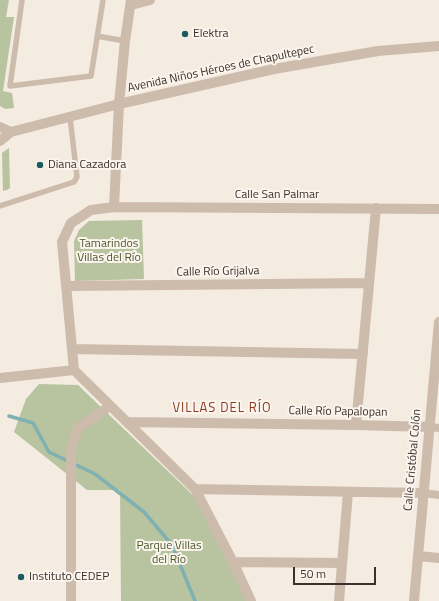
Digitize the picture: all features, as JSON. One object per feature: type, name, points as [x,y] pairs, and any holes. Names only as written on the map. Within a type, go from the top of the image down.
[{"type":"street","points":[[114,207],[119,104],[125,41],[131,2],[150,0]]},
{"type":"street","name":"Avenida Niños Héroes de Chapultepec","points":[[0,141],[11,132],[119,104],[274,69],[378,51],[439,46]]},
{"type":"street","points":[[0,127],[11,132]]},
{"type":"street","name":"Calle San Palmar","points":[[74,370],[62,242],[71,223],[92,210],[114,207],[439,208]]},
{"type":"street","points":[[356,425],[376,208]]},
{"type":"street","name":"Calle Río Grijalva","points":[[66,286],[369,283]]},
{"type":"street","name":"Calle Cristóbal Colón","points":[[414,601],[423,493],[434,428],[439,322]]},
{"type":"street","points":[[72,349],[363,354]]},
{"type":"street","points":[[0,378],[74,370],[195,489],[233,562],[251,601]]},
{"type":"street","points":[[71,601],[71,450],[78,428],[110,406]]},
{"type":"street","name":"Calle Río Papalopan","points":[[127,422],[356,425],[434,428]]},
{"type":"street","points":[[195,489],[423,493],[439,495]]},
{"type":"street","points":[[339,601],[348,492]]},
{"type":"street","points":[[418,556],[439,558]]},
{"type":"street","points":[[233,562],[342,563]]},
{"type":"lane","points":[[22,0],[10,86],[91,76],[103,0]]},
{"type":"lane","points":[[97,36],[125,41]]},
{"type":"lane","points":[[0,206],[74,182],[77,176],[70,117]]},
{"type":"green space","points":[[0,0],[9,0],[6,17],[14,17],[3,91],[12,93],[14,108],[5,109],[0,106]]},
{"type":"green space","points":[[9,148],[10,188],[3,191],[2,153]]},
{"type":"green space","name":"Tamarindos Villas del Río","points":[[142,220],[144,279],[75,281],[74,241],[79,230],[89,221]]},
{"type":"green space","name":"Parque Villas del Río","points":[[39,384],[78,385],[196,498],[247,601],[121,601],[120,490],[87,490],[14,432],[26,399]]},
{"type":"waterway","points":[[9,416],[33,423],[49,452],[95,474],[144,512],[172,545],[195,601]]},
{"type":"place","name":"Elektra","points":[[185,34]]},
{"type":"place","name":"Diana Cazadora","points":[[40,165]]},
{"type":"place","name":"Instituto CEDEP","points":[[21,577]]},
{"type":"district","name":"VILLAS DEL RÍO","points":[[222,409]]}]
